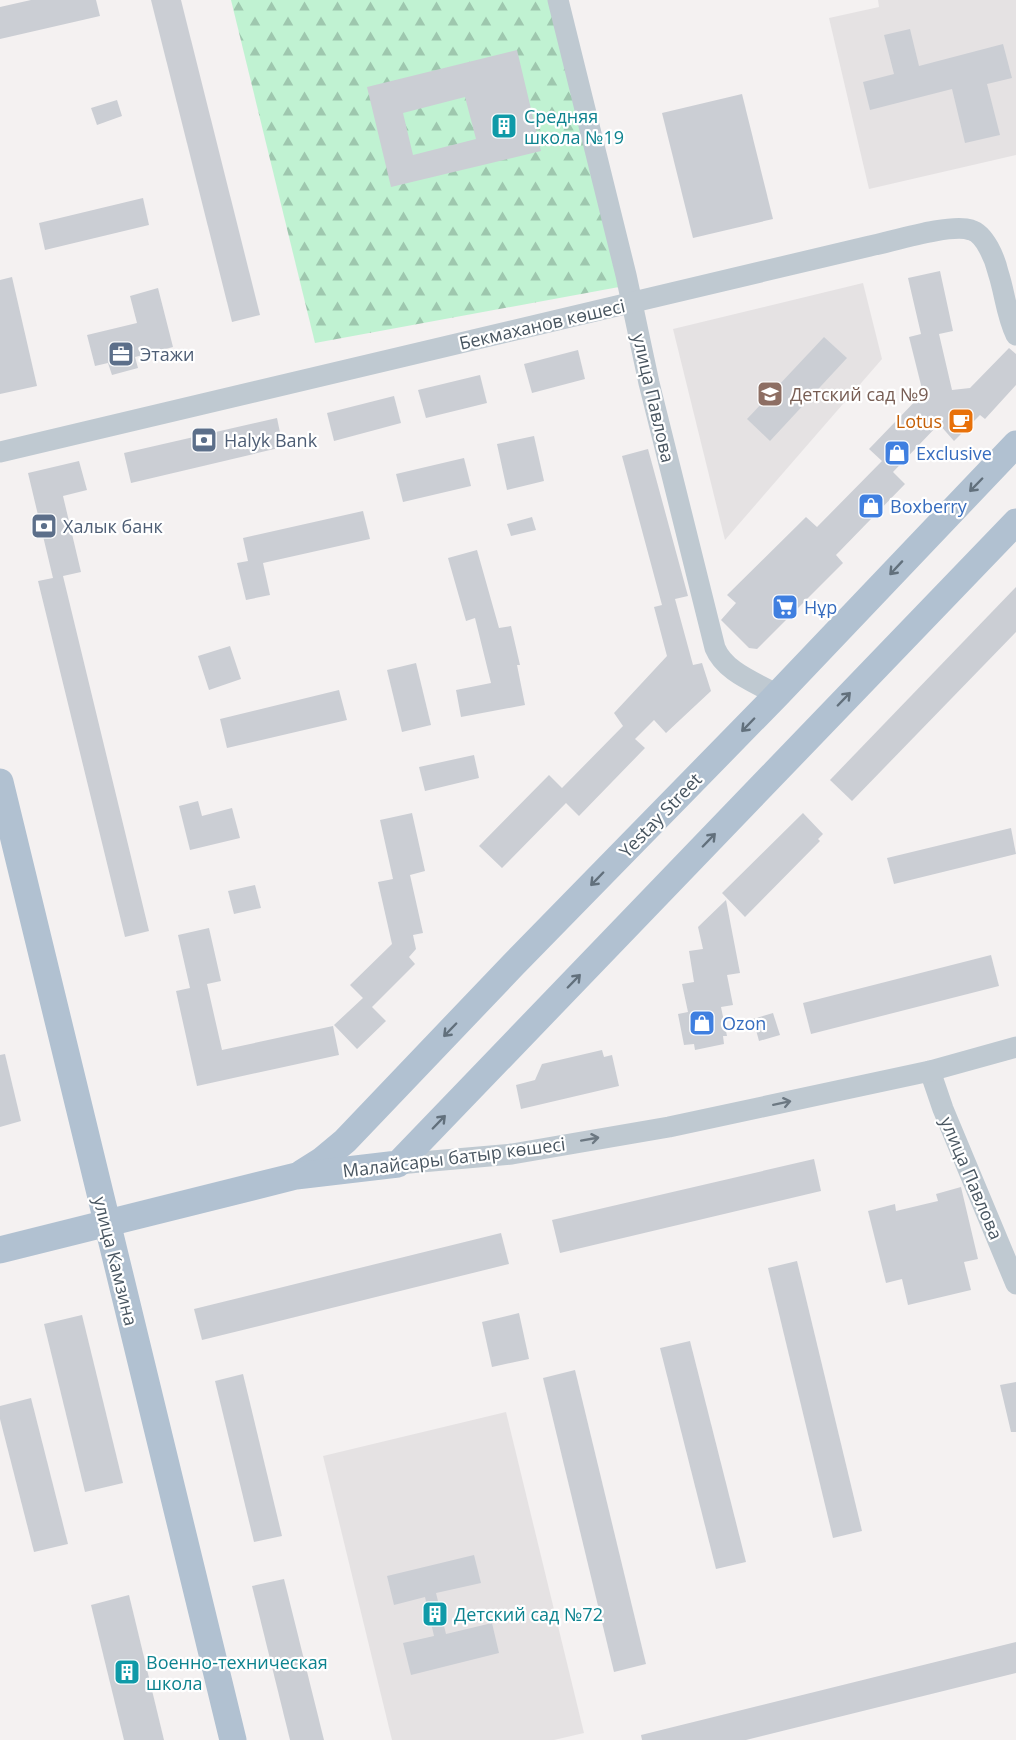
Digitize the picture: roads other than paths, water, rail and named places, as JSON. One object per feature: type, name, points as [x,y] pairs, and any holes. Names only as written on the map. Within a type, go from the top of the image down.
[{"type":"main road","name":"Yestay Street","points":[[296,1176],[321,1161],[345,1141],[1016,444]]},
{"type":"main road","points":[[398,1164],[1016,522]]},
{"type":"main road","name":"улица Камзина","points":[[0,782],[233,1740]]},
{"type":"main road","name":"Малайсары батыр көшесі","points":[[0,1250],[296,1176],[398,1164]]},
{"type":"street","name":"улица Павлова","points":[[558,0],[715,648],[718,656],[727,665],[777,694]]},
{"type":"street","name":"Бекмаханов көшесі","points":[[0,452],[956,227],[973,230],[981,237],[990,253],[998,268],[1006,313],[1016,335]]},
{"type":"street","name":"Малайсары батыр көшесі","points":[[398,1164],[512,1154],[669,1127],[930,1071],[1016,1047]]},
{"type":"street","name":"улица Павлова","points":[[930,1071],[943,1109],[1016,1284]]},
{"type":"place","name":"Средняя школа №19","points":[[504,126]]},
{"type":"place","name":"Этажи","points":[[121,354]]},
{"type":"place","name":"Детский сад №9","points":[[770,394]]},
{"type":"place","name":"Lotus","points":[[961,421]]},
{"type":"place","name":"Halyk Bank","points":[[204,440]]},
{"type":"place","name":"Exclusive","points":[[897,453]]},
{"type":"place","name":"Boxberry","points":[[871,506]]},
{"type":"place","name":"Халык банк","points":[[44,526]]},
{"type":"place","name":"Нұр","points":[[785,607]]},
{"type":"place","name":"Ozon","points":[[702,1023]]},
{"type":"place","name":"Детский сад №72","points":[[435,1614]]},
{"type":"place","name":"Военно-техническая школа","points":[[127,1672]]}]
